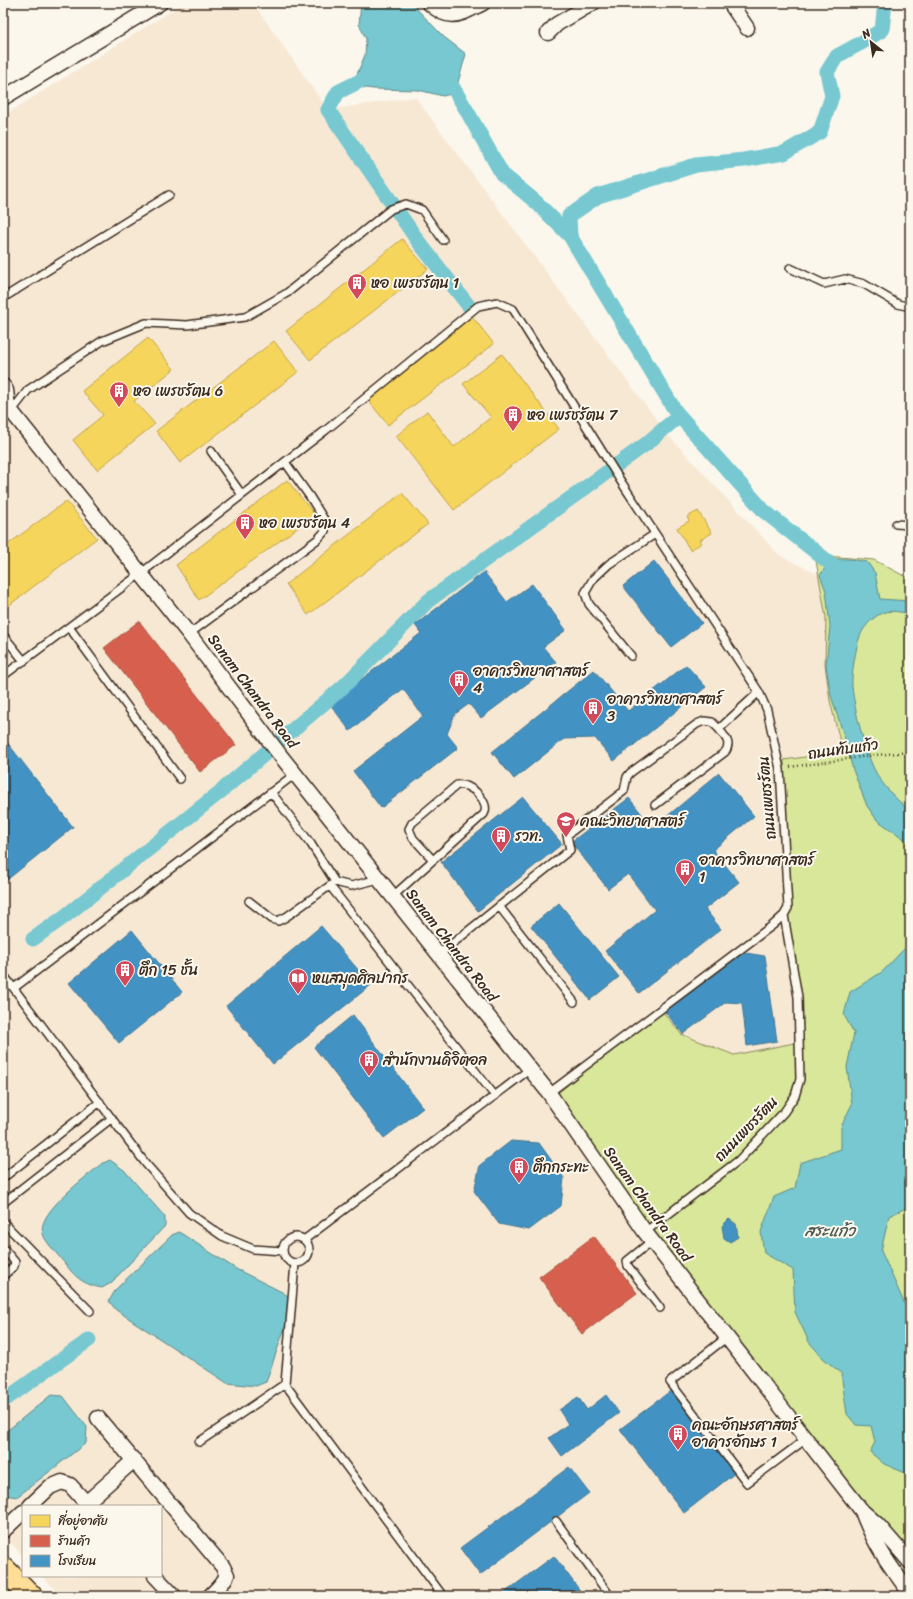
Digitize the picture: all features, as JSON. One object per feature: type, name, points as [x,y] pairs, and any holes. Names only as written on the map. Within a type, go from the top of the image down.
[{"type":"highway","points":[[3,1568],[32,1596]]},
{"type":"street","points":[[6,93],[160,3]]},
{"type":"street","points":[[429,3],[440,12],[455,16],[483,3]]},
{"type":"street","points":[[548,33],[557,24],[592,3]]},
{"type":"street","points":[[730,3],[747,28]]},
{"type":"street","name":"Sanam Chandra Road","points":[[3,386],[6,390],[7,408],[189,634],[280,755],[379,879],[438,956],[549,1093],[648,1237],[862,1511],[878,1525],[910,1562]]},
{"type":"street","points":[[98,1418],[223,1567],[227,1575],[226,1578],[210,1596]]},
{"type":"street","points":[[31,1505],[50,1487],[62,1482],[70,1485],[88,1504],[134,1460]]},
{"type":"street","name":"Sanam Chandra Road","points":[[862,1511],[869,1531],[882,1556],[910,1593]]},
{"type":"street","points":[[3,1531],[22,1513]]},
{"type":"street","points":[[156,1577],[174,1596]]},
{"type":"lane","points":[[3,298],[169,195]]},
{"type":"lane","points":[[7,408],[28,390],[102,341],[146,323],[187,325],[245,317],[287,293],[391,209],[406,204],[422,210],[443,240]]},
{"type":"lane","points":[[790,268],[824,284],[845,280],[864,284],[898,304],[910,307]]},
{"type":"lane","name":"ถนนเพชรรัตน","points":[[3,676],[140,574],[242,495],[478,306],[497,302],[513,309],[620,480],[759,692],[767,710],[780,769],[788,908],[784,915],[798,997],[800,1079],[795,1096],[784,1112],[739,1160],[648,1237],[627,1261],[628,1266],[660,1308]]},
{"type":"lane","points":[[211,451],[242,495]]},
{"type":"lane","points":[[189,634],[318,539],[325,531],[325,521],[310,497],[284,462]]},
{"type":"lane","points":[[896,524],[910,525]]},
{"type":"lane","points":[[631,656],[589,604],[585,593],[593,580],[609,564],[655,534]]},
{"type":"lane","points":[[69,627],[180,779]]},
{"type":"lane","points":[[3,635],[24,661]]},
{"type":"lane","points":[[719,729],[759,692]]},
{"type":"lane","points":[[438,956],[570,850],[566,835],[624,791],[627,777],[636,767],[697,724],[704,721],[712,722],[729,742],[729,747],[725,752],[655,805]]},
{"type":"lane","points":[[14,988],[295,774]]},
{"type":"lane","points":[[392,897],[484,814],[486,811],[486,805],[469,786],[464,784],[456,785],[412,823],[408,829],[413,838],[433,860]]},
{"type":"lane","points":[[272,792],[311,844],[333,884],[495,1096]]},
{"type":"lane","points":[[249,901],[272,919],[278,921],[333,884],[351,886],[379,879]]},
{"type":"lane","points":[[499,906],[574,1002]]},
{"type":"lane","points":[[549,1093],[784,915]]},
{"type":"lane","points":[[3,974],[151,1170],[189,1213],[222,1236],[253,1249],[282,1251]]},
{"type":"lane","points":[[282,1251],[287,1241],[295,1238],[304,1240],[530,1069]]},
{"type":"lane","points":[[3,1178],[100,1102]]},
{"type":"lane","points":[[3,1203],[112,1118]]},
{"type":"lane","points":[[3,1222],[90,1311]]},
{"type":"lane","points":[[282,1251],[286,1259],[295,1263],[303,1261],[308,1255],[308,1248],[304,1240]]},
{"type":"lane","points":[[3,1248],[15,1262],[14,1266],[3,1276]]},
{"type":"lane","points":[[295,1263],[285,1384],[443,1596]]},
{"type":"lane","points":[[727,1337],[670,1382],[742,1477],[747,1483],[806,1439]]},
{"type":"lane","points":[[199,1442],[285,1384]]},
{"type":"lane","points":[[556,1521],[610,1596]]},
{"type":"path","name":"ถนนทับแก้ว","points":[[780,769],[842,759],[910,752]]},
{"type":"shaded area","points":[[184,3],[253,3],[328,110],[415,97],[668,435],[779,555],[910,621],[910,1596],[61,1596],[43,1577],[162,1577],[162,1505],[22,1505],[22,1555],[3,1535],[3,116]]},
{"type":"green space","points":[[815,555],[874,560],[910,579],[910,1547],[862,1511],[645,1232],[558,1093],[660,1008],[681,1034],[734,1055],[799,1042],[787,920],[784,760],[840,752],[839,737],[830,701],[825,664],[826,618]]},
{"type":"water","points":[[361,3],[411,3],[444,37],[466,54],[455,93],[443,96],[418,90],[373,89],[352,86],[365,55],[366,39],[359,24]]},
{"type":"water","points":[[832,559],[850,559],[867,562],[875,573],[880,599],[910,601],[910,614],[895,611],[883,612],[874,618],[861,633],[853,669],[852,687],[860,729],[874,769],[890,792],[910,810],[910,843],[877,820],[867,806],[853,770],[831,696],[826,666],[830,626],[826,591],[820,575]]},
{"type":"water","name":"สระแก้ว","points":[[910,946],[910,1206],[889,1216],[881,1251],[906,1307],[910,1309],[910,1475],[884,1464],[870,1452],[875,1442],[871,1426],[856,1425],[847,1414],[841,1373],[824,1359],[809,1342],[795,1312],[793,1270],[764,1253],[761,1232],[774,1197],[795,1188],[800,1163],[841,1149],[841,1127],[852,1104],[847,1067],[854,1033],[844,1015],[850,992],[882,972],[906,947]]},
{"type":"water","points":[[110,1160],[124,1170],[165,1217],[165,1226],[111,1283],[102,1288],[88,1284],[74,1274],[46,1241],[43,1234],[43,1225],[54,1206],[74,1186],[101,1164]]},
{"type":"water","points":[[179,1232],[236,1269],[291,1298],[292,1307],[266,1382],[256,1386],[227,1383],[116,1310],[109,1301],[116,1289],[172,1235]]},
{"type":"water","points":[[51,1395],[63,1396],[87,1427],[86,1443],[17,1497],[5,1495],[3,1493],[3,1434]]},
{"type":"building: ที่อยู่อาศัย","name":"หอ เพรชรัตน 1","points":[[402,239],[428,269],[310,360],[286,331]]},
{"type":"building: ที่อยู่อาศัย","points":[[471,315],[494,344],[388,425],[363,394]]},
{"type":"building: ที่อยู่อาศัย","name":"หอ เพรชรัตน 6","points":[[148,338],[174,369],[134,401],[155,424],[97,470],[73,440],[103,415],[82,391]]},
{"type":"building: ที่อยู่อาศัย","points":[[274,341],[298,372],[180,463],[156,431]]},
{"type":"building: ที่อยู่อาศัย","name":"หอ เพรชรัตน 7","points":[[502,354],[559,429],[454,510],[396,436],[427,411],[454,447],[491,417],[463,384]]},
{"type":"building: ที่อยู่อาศัย","name":"หอ เพรชรัตน 4","points":[[287,480],[315,515],[199,600],[176,565]]},
{"type":"building: ที่อยู่อาศัย","points":[[402,493],[428,524],[308,615],[286,584]]},
{"type":"building: ที่อยู่อาศัย","points":[[66,501],[97,538],[3,610],[3,548]]},
{"type":"building: ที่อยู่อาศัย","points":[[698,511],[712,533],[700,540],[702,543],[690,550],[677,528],[689,521],[687,517]]},
{"type":"building: ร้านค้า","points":[[139,621],[236,745],[200,772],[104,648]]},
{"type":"building: ร้านค้า","points":[[594,1236],[637,1293],[582,1334],[539,1277]]},
{"type":"building: โรงเรียน","points":[[654,561],[702,623],[671,647],[623,586]]},
{"type":"building: โรงเรียน","name":"อาคารวิทยาศาสตร์ 4","points":[[484,572],[507,602],[532,584],[566,630],[543,647],[556,662],[481,718],[469,704],[455,714],[447,734],[458,748],[381,808],[353,771],[423,716],[403,689],[350,731],[330,704],[421,633],[415,625]]},
{"type":"building: โรงเรียน","name":"อาคารวิทยาศาสตร์ 3","points":[[686,665],[706,687],[614,761],[595,738],[564,739],[514,779],[492,752],[594,670],[628,711]]},
{"type":"building: โรงเรียน","points":[[3,737],[73,827],[3,883]]},
{"type":"building: โรงเรียน","name":"อาคารวิทยาศาสตร์ 1","points":[[719,773],[754,816],[713,850],[739,882],[705,909],[721,929],[639,993],[605,951],[655,910],[628,874],[608,889],[571,842],[629,798],[653,828]]},
{"type":"building: โรงเรียน","name":"รวท.","points":[[523,797],[562,844],[478,911],[441,862]]},
{"type":"building: โรงเรียน","points":[[559,903],[619,977],[590,1000],[531,926]]},
{"type":"building: โรงเรียน","name":"หแสมุดศิลปากร","points":[[321,926],[371,985],[273,1064],[226,1006]]},
{"type":"building: โรงเรียน","name":"ตึก 15 ชั้น","points":[[132,930],[182,992],[119,1043],[69,983]]},
{"type":"building: โรงเรียน","points":[[739,952],[765,956],[777,1041],[747,1046],[742,1003],[726,1002],[683,1034],[663,1009]]},
{"type":"building: โรงเรียน","name":"สำนักงานดิจิตอล","points":[[353,1015],[423,1108],[384,1138],[314,1047]]},
{"type":"building: โรงเรียน","name":"ตึกกระทะ","points":[[511,1141],[539,1143],[564,1178],[561,1206],[529,1230],[499,1224],[474,1191],[480,1165]]},
{"type":"building: โรงเรียน","points":[[729,1219],[736,1224],[738,1237],[730,1242],[724,1238],[722,1226]]},
{"type":"building: โรงเรียน","name":"คณะอักษรศาสตร์ อาคารอักษร 1","points":[[673,1389],[735,1473],[684,1513],[620,1429]]},
{"type":"building: โรงเรียน","points":[[606,1395],[619,1413],[562,1456],[549,1438],[568,1424],[559,1410],[578,1397],[587,1410]]},
{"type":"building: โรงเรียน","points":[[569,1467],[589,1493],[480,1575],[460,1548]]},
{"type":"building: โรงเรียน","points":[[554,1556],[584,1596],[500,1596]]},
{"type":"building: โรงเรียน","points":[[825,1590],[830,1596],[818,1596]]},
{"type":"waterway","points":[[843,578],[836,568],[764,511],[676,412],[570,236],[569,216],[598,196],[696,165],[744,160],[784,153],[820,132],[832,96],[827,72],[837,56],[882,30],[885,3]]},
{"type":"waterway","points":[[370,76],[338,92],[328,110],[418,241],[468,305]]},
{"type":"waterway","points":[[446,76],[502,174],[536,202],[570,236]]},
{"type":"waterway","points":[[33,939],[64,917],[220,792],[344,686],[428,601],[646,444],[679,416]]},
{"type":"waterway","points":[[3,1401],[89,1340]]},
{"type":"place","name":"หอ เพรชรัตน 1","points":[[357,300]]},
{"type":"place","name":"หอ เพรชรัตน 6","points":[[119,408]]},
{"type":"place","name":"หอ เพรชรัตน 7","points":[[513,432]]},
{"type":"place","name":"หอ เพรชรัตน 4","points":[[245,540]]},
{"type":"place","name":"อาคารวิทยาศาสตร์ 4","points":[[459,697]]},
{"type":"place","name":"อาคารวิทยาศาสตร์ 3","points":[[593,725]]},
{"type":"place","name":"คณะวิทยาศาสตร์","points":[[566,838]]},
{"type":"place","name":"รวท.","points":[[501,853]]},
{"type":"place","name":"อาคารวิทยาศาสตร์ 1","points":[[685,886]]},
{"type":"place","name":"ตึก 15 ชั้น","points":[[125,987]]},
{"type":"place","name":"หแสมุดศิลปากร","points":[[298,995]]},
{"type":"place","name":"สำนักงานดิจิตอล","points":[[369,1077]]},
{"type":"place","name":"ตึกกระทะ","points":[[519,1184]]},
{"type":"place","name":"คณะอักษรศาสตร์ อาคารอักษร 1","points":[[678,1451]]}]
